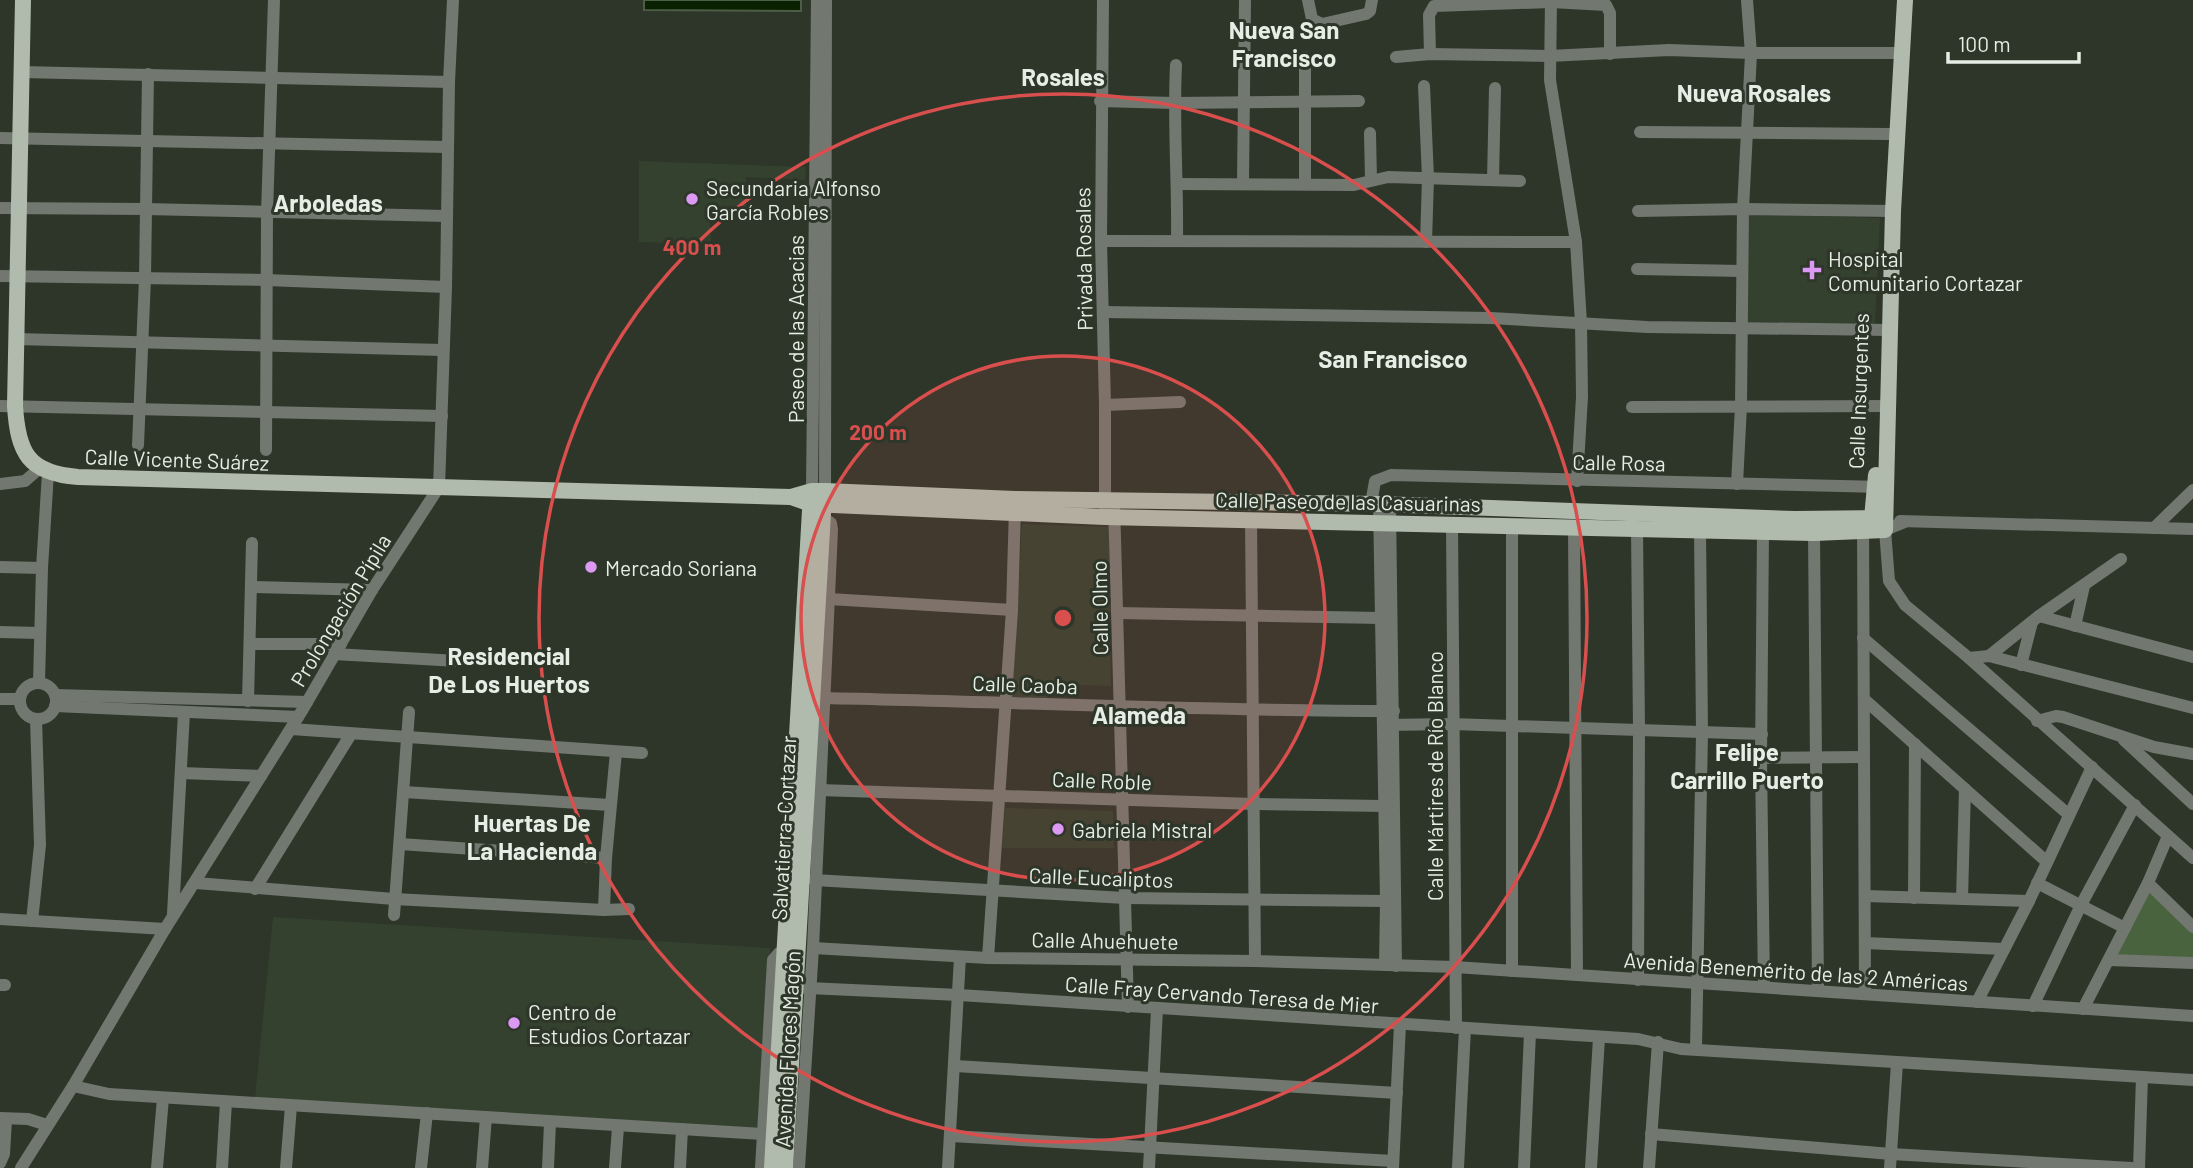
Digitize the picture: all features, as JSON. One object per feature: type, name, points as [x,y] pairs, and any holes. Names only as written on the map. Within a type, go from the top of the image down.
[{"type":"main road","points":[[23,0],[16,339],[8,406],[21,447],[39,473]]},
{"type":"main road","name":"Calle Insurgentes","points":[[1873,525],[1881,487],[1889,211],[1897,53],[1894,0]]},
{"type":"main road","name":"Calle Insurgentes","points":[[1889,211],[1889,134],[1905,0]]},
{"type":"main road","name":"Calle Vicente Suárez","points":[[39,473],[78,477],[791,498],[819,502]]},
{"type":"main road","name":"Calle Paseo de las Casuarinas","points":[[1110,509],[1377,499],[1873,525]]},
{"type":"main road","name":"Calle Paseo de las Casuarinas","points":[[819,502],[1110,509],[1251,519],[1512,527],[1814,533],[1873,525]]},
{"type":"main road","name":"Salvatierra-Cortazar","points":[[785,1168],[797,987],[819,502]]},
{"type":"main road","name":"Salvatierra-Cortazar","points":[[772,1168],[767,1125],[797,987]]},
{"type":"street","points":[[266,450],[267,213],[274,0]]},
{"type":"street","points":[[439,487],[453,0]]},
{"type":"street","name":"Paseo de las Acacias","points":[[817,0],[819,502]]},
{"type":"street","name":"Paseo de las Acacias","points":[[819,502],[826,0]]},
{"type":"street","name":"Privada Rosales","points":[[1103,0],[1100,101],[1101,240],[1110,509]]},
{"type":"street","points":[[1243,183],[1245,0]]},
{"type":"street","points":[[1308,0],[1311,19],[1322,24],[1366,14],[1370,11],[1372,0]]},
{"type":"street","points":[[1737,484],[1741,406],[1743,209],[1751,53],[1746,0]]},
{"type":"street","points":[[1430,54],[1429,15],[1434,6],[1551,1],[1606,5],[1610,13],[1610,54]]},
{"type":"street","points":[[1551,1],[1551,93],[1560,132],[1576,242],[1581,323],[1582,397],[1577,481]]},
{"type":"street","points":[[1396,57],[1430,54],[1549,56],[1668,50],[1897,53]]},
{"type":"street","points":[[1305,57],[1305,183]]},
{"type":"street","points":[[1176,65],[1174,103],[1178,184],[1177,241]]},
{"type":"street","points":[[22,72],[449,82]]},
{"type":"street","points":[[138,446],[145,278],[148,75]]},
{"type":"street","points":[[1424,86],[1428,178],[1426,242]]},
{"type":"street","points":[[1493,180],[1495,88]]},
{"type":"street","points":[[1100,101],[1359,101]]},
{"type":"street","points":[[1640,132],[1889,134]]},
{"type":"street","points":[[1370,133],[1371,180]]},
{"type":"street","points":[[0,138],[447,147]]},
{"type":"street","points":[[1178,184],[1354,185],[1388,177],[1520,181]]},
{"type":"street","points":[[0,208],[446,216]]},
{"type":"street","points":[[1638,211],[1889,211]]},
{"type":"street","points":[[1101,240],[1576,242]]},
{"type":"street","points":[[1637,269],[1742,271]]},
{"type":"street","points":[[0,276],[446,287]]},
{"type":"street","points":[[1103,312],[1491,318],[1647,327],[1885,330]]},
{"type":"street","points":[[16,339],[443,350]]},
{"type":"street","points":[[1105,405],[1180,402]]},
{"type":"street","points":[[8,406],[442,416]]},
{"type":"street","points":[[1632,407],[1883,406]]},
{"type":"street","points":[[0,484],[20,483],[39,473],[39,683]]},
{"type":"street","name":"Calle Rosa","points":[[1377,499],[1380,478],[1391,475],[1881,487]]},
{"type":"street","name":"Prolongación Pípila","points":[[21,1168],[291,729],[372,590],[439,487]]},
{"type":"street","points":[[2154,528],[2193,490]]},
{"type":"street","points":[[1377,499],[1385,522],[1391,965]]},
{"type":"street","name":"Avenida Flores Magón","points":[[799,1168],[798,957],[814,880],[832,530],[819,502]]},
{"type":"street","points":[[988,958],[1012,610],[1015,507]]},
{"type":"street","name":"Calle Olmo","points":[[1110,509],[1118,613],[1128,1007]]},
{"type":"street","points":[[1251,519],[1255,961]]},
{"type":"street","points":[[1385,522],[1381,618],[1388,718],[1384,806],[1386,901],[1391,965]]},
{"type":"street","points":[[1873,525],[1905,522],[2074,524],[2193,529]]},
{"type":"street","name":"Calle Mártires de Río Blanco","points":[[1452,524],[1455,967],[1460,1028],[1458,1168]]},
{"type":"street","points":[[1865,993],[1863,638],[1873,525]]},
{"type":"street","points":[[1873,525],[1893,589],[1905,606],[1969,658],[2193,858]]},
{"type":"street","points":[[1512,527],[1512,971]]},
{"type":"street","points":[[1574,528],[1577,975]]},
{"type":"street","points":[[1637,529],[1638,980]]},
{"type":"street","points":[[1696,1049],[1702,733],[1700,530]]},
{"type":"street","points":[[1763,532],[1761,758],[1764,987]]},
{"type":"street","points":[[1814,533],[1818,990]]},
{"type":"street","points":[[248,701],[251,543]]},
{"type":"street","points":[[1989,656],[2035,619],[2121,559]]},
{"type":"street","points":[[0,567],[41,568]]},
{"type":"street","points":[[2075,626],[2084,586]]},
{"type":"street","points":[[252,587],[372,590]]},
{"type":"street","points":[[829,599],[1012,610]]},
{"type":"street","points":[[1118,613],[1381,618]]},
{"type":"street","points":[[2035,619],[2075,626],[2193,657]]},
{"type":"street","points":[[2021,665],[2035,619]]},
{"type":"street","points":[[0,632],[40,633]]},
{"type":"street","points":[[1863,638],[2068,814]]},
{"type":"street","points":[[250,644],[337,649],[458,661]]},
{"type":"street","points":[[1969,658],[1989,656],[2193,708]]},
{"type":"street","points":[[39,683],[49,687],[55,700],[48,716],[36,719],[26,715],[19,699],[26,687],[39,683]]},
{"type":"street","name":"Calle Caoba","points":[[823,698],[1005,701],[1120,708],[1254,709],[1452,724],[1762,734]]},
{"type":"street","points":[[0,699],[19,699]]},
{"type":"street","points":[[55,700],[307,702]]},
{"type":"street","points":[[55,700],[184,712],[298,717]]},
{"type":"street","points":[[1865,700],[2047,862]]},
{"type":"street","points":[[173,917],[184,712]]},
{"type":"street","points":[[394,915],[409,712]]},
{"type":"street","points":[[2037,721],[2063,717],[2122,738],[2193,754]]},
{"type":"street","points":[[32,921],[40,845],[36,719]]},
{"type":"street","points":[[291,729],[642,753]]},
{"type":"street","points":[[255,889],[351,734]]},
{"type":"street","points":[[2122,738],[2193,804]]},
{"type":"street","points":[[1913,898],[1915,744]]},
{"type":"street","points":[[604,910],[616,752]]},
{"type":"street","points":[[1761,758],[1863,757]]},
{"type":"street","points":[[1977,1002],[2029,901],[2092,766]]},
{"type":"street","points":[[181,773],[261,776]]},
{"type":"street","points":[[1962,899],[1965,789]]},
{"type":"street","name":"Calle Roble","points":[[819,790],[1384,806]]},
{"type":"street","points":[[404,792],[610,806]]},
{"type":"street","points":[[2033,1006],[2081,905],[2135,805]]},
{"type":"street","points":[[2083,1009],[2148,883],[2168,836]]},
{"type":"street","points":[[400,844],[606,858]]},
{"type":"street","name":"Calle Eucaliptos","points":[[814,880],[1125,898],[1386,901]]},
{"type":"street","points":[[196,883],[394,899],[629,909]]},
{"type":"street","points":[[2037,883],[2125,928]]},
{"type":"street","points":[[2148,883],[2193,927]]},
{"type":"street","points":[[1865,896],[2029,901]]},
{"type":"street","points":[[0,919],[166,929]]},
{"type":"street","points":[[1865,943],[2004,949]]},
{"type":"street","points":[[761,1168],[767,1125],[772,965],[775,956],[798,957]]},
{"type":"street","name":"Calle Ahuehuete","points":[[798,957],[960,957],[1391,965]]},
{"type":"street","points":[[948,1168],[960,957]]},
{"type":"street","points":[[2109,960],[2193,963]]},
{"type":"street","name":"Avenida Benemérito de las 2 Américas","points":[[1391,965],[1818,990],[2193,1016]]},
{"type":"street","name":"Calle Fray Cervando Teresa de Mier","points":[[797,987],[1460,1028],[1658,1042],[1674,1048],[2193,1080]]},
{"type":"street","points":[[1149,1168],[1157,1009]]},
{"type":"street","points":[[951,1136],[1393,1164],[1400,1025]]},
{"type":"street","points":[[1524,1168],[1530,1033]]},
{"type":"street","points":[[1591,1168],[1599,1038]]},
{"type":"street","points":[[1649,1168],[1658,1042]]},
{"type":"street","points":[[1890,1168],[1897,1063]]},
{"type":"street","points":[[955,1066],[1396,1093]]},
{"type":"street","points":[[2139,1168],[2142,1077]]},
{"type":"street","points":[[73,1086],[109,1094],[550,1123],[682,1129],[767,1125]]},
{"type":"street","points":[[157,1168],[163,1098]]},
{"type":"street","points":[[222,1168],[226,1102]]},
{"type":"street","points":[[286,1168],[291,1106]]},
{"type":"street","points":[[421,1168],[427,1114]]},
{"type":"street","points":[[482,1168],[486,1117]]},
{"type":"street","points":[[0,1163],[4,1154],[3,1119],[28,1119],[47,1125]]},
{"type":"street","points":[[548,1168],[550,1123]]},
{"type":"street","points":[[615,1168],[618,1126]]},
{"type":"street","points":[[680,1168],[682,1129]]},
{"type":"street","points":[[1651,1134],[1891,1154],[2132,1168]]},
{"type":"shaded area","points":[[644,0],[801,0],[801,11],[644,10]]},
{"type":"shaded area","name":"Secundaria Alfonso García Robles","points":[[639,161],[806,167],[805,180],[746,177],[746,221],[710,219],[711,244],[639,242]]},
{"type":"shaded area","name":"Hospital Comunitario Cortazar","points":[[1747,214],[1880,218],[1875,324],[1745,323]]},
{"type":"shaded area","points":[[1022,524],[1109,527],[1111,686],[1048,684],[1047,698],[1012,697]]},
{"type":"shaded area","name":"Gabriela Mistral","points":[[1005,808],[1113,811],[1114,848],[1002,848]]},
{"type":"shaded area","points":[[2150,890],[2193,931],[2193,959],[2114,958]]},
{"type":"shaded area","name":"Centro de Estudios Cortazar","points":[[273,917],[770,948],[759,1128],[255,1098]]},
{"type":"place","name":"Secundaria Alfonso García Robles","points":[[692,199]]},
{"type":"place","name":"Hospital Comunitario Cortazar","points":[[1812,270]]},
{"type":"place","name":"Mercado Soriana","points":[[591,567]]},
{"type":"place","name":"Gabriela Mistral","points":[[1058,829]]},
{"type":"place","name":"Centro de Estudios Cortazar","points":[[514,1023]]},
{"type":"district","name":"Nueva San Francisco","points":[[1284,43]]},
{"type":"district","name":"Rosales","points":[[1063,76]]},
{"type":"district","name":"Nueva Rosales","points":[[1754,92]]},
{"type":"district","name":"Arboledas","points":[[328,202]]},
{"type":"district","name":"San Francisco","points":[[1393,358]]},
{"type":"district","name":"Residencial De Los Huertos","points":[[509,669]]},
{"type":"district","name":"Alameda","points":[[1139,714]]},
{"type":"district","name":"Felipe Carrillo Puerto","points":[[1747,765]]},
{"type":"district","name":"Huertas De La Hacienda","points":[[532,836]]}]
